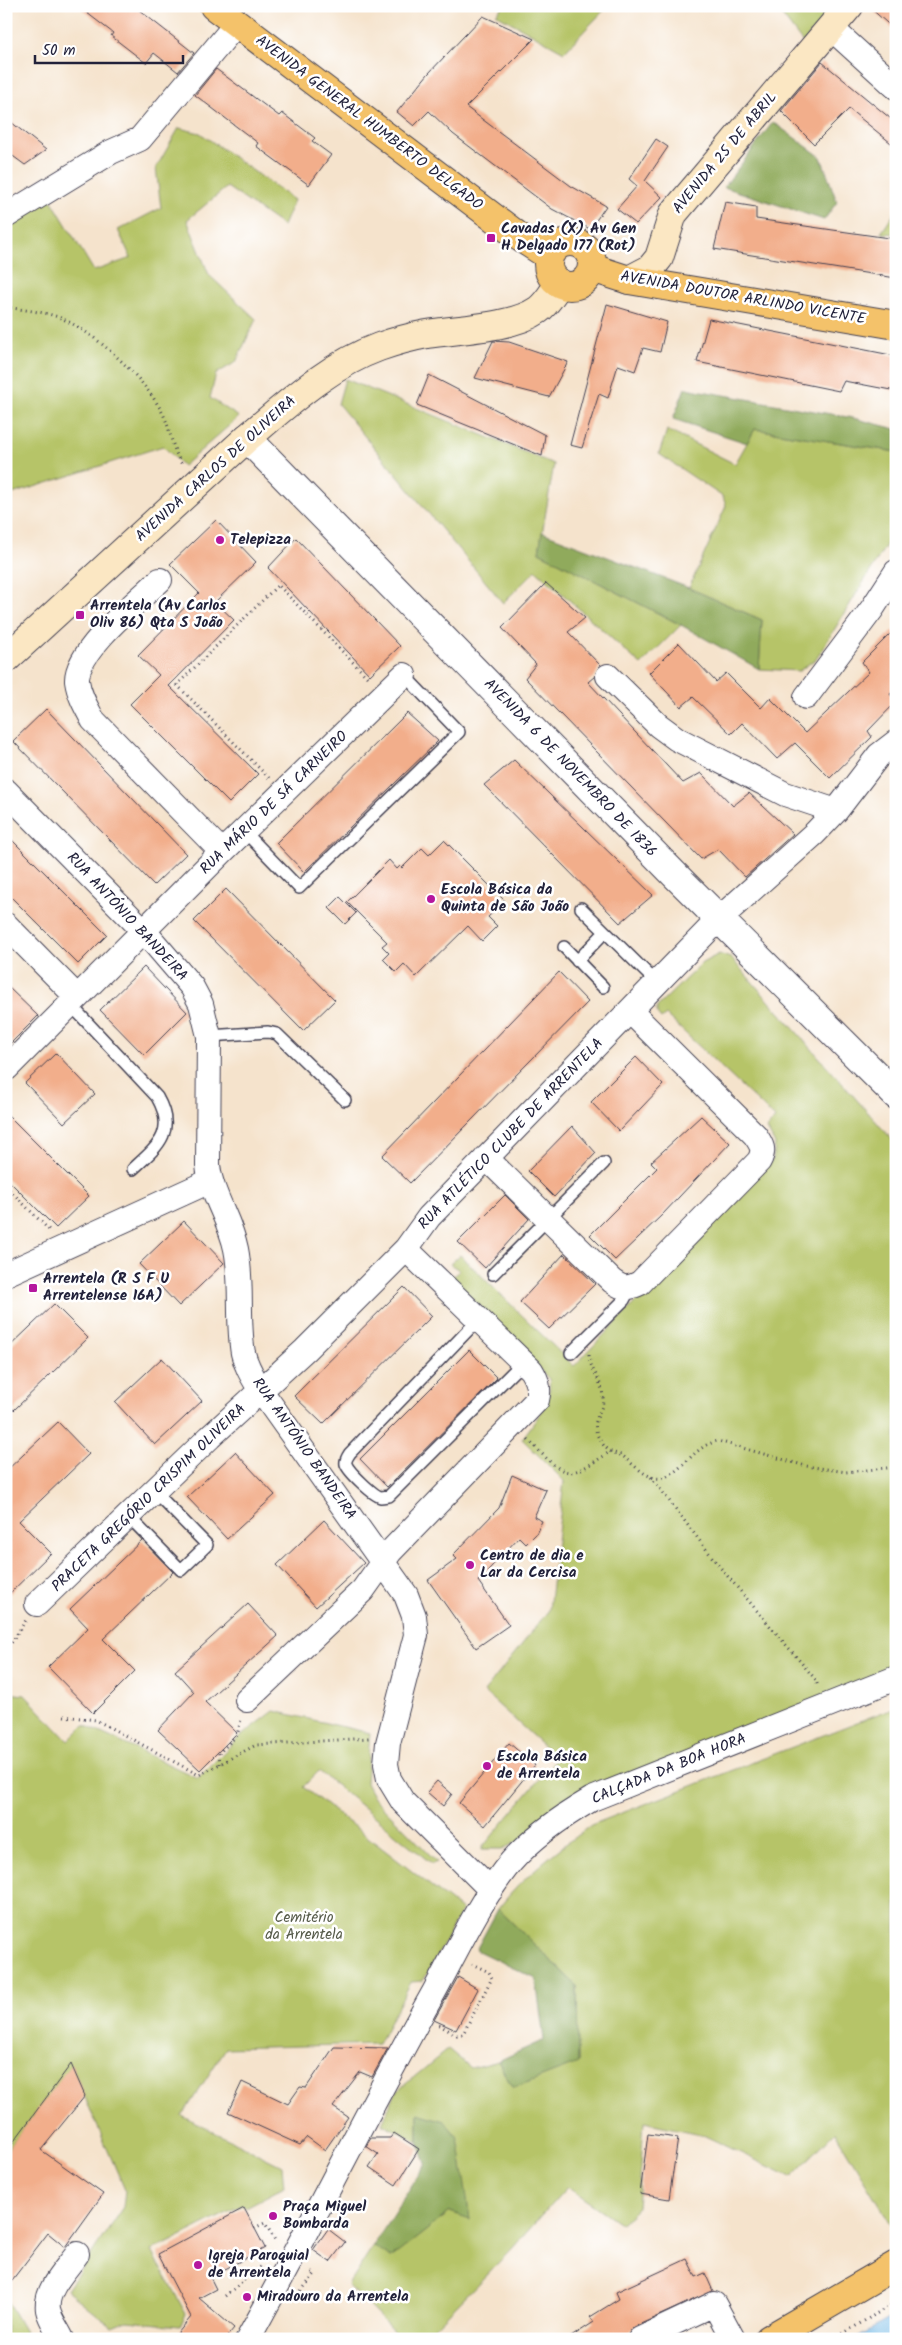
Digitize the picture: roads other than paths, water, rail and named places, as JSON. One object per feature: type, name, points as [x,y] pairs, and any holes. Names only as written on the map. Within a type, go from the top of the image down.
[{"type":"main road","name":"AVENIDA GENERAL HUMBERTO DELGADO","points":[[214,6],[518,236],[550,256]]},
{"type":"main road","name":"AVENIDA 25 DE ABRIL","points":[[629,280],[650,269],[659,258],[672,214],[849,6]]},
{"type":"main road","points":[[576,243],[589,252],[592,268],[586,280],[573,286],[555,280],[548,269],[550,256],[554,249],[560,244],[576,243]]},
{"type":"main road","name":"AVENIDA DOUTOR ARLINDO VICENTE","points":[[592,268],[629,280],[896,324]]},
{"type":"main road","name":"AVENIDA CARLOS DE OLIVEIRA","points":[[7,657],[247,438],[288,403],[337,368],[378,348],[424,334],[498,324],[526,316],[539,310],[560,283]]},
{"type":"main road","points":[[770,2339],[896,2265]]},
{"type":"street","points":[[6,216],[111,152],[140,139],[237,23]]},
{"type":"street","points":[[830,28],[893,77]]},
{"type":"street","name":"AVENIDA 6 DE NOVEMBRO DE 1836","points":[[247,438],[719,919],[896,1095]]},
{"type":"street","points":[[806,697],[872,610],[896,572]]},
{"type":"street","points":[[160,580],[90,647],[81,664],[77,680],[82,700],[93,720],[222,852]]},
{"type":"street","points":[[608,676],[658,725],[677,739],[785,794],[836,811]]},
{"type":"street","name":"RUA MÁRIO DE SÁ CARNEIRO","points":[[7,1068],[222,852],[399,680]]},
{"type":"street","name":"RUA ATLÉTICO CLUBE DE ARRENTELA","points":[[261,1391],[406,1249],[429,1217],[719,919],[815,833],[836,811],[879,755],[894,740]]},
{"type":"street","name":"RUA ANTÓNIO BANDEIRA","points":[[6,791],[144,930],[192,987],[201,1004],[209,1036],[208,1165],[210,1181],[230,1228],[236,1250],[243,1354],[249,1371],[261,1391],[406,1595],[414,1616],[416,1636],[388,1743],[386,1764],[389,1779],[404,1802],[491,1890]]},
{"type":"street","points":[[6,925],[74,1001]]},
{"type":"street","points":[[486,1158],[612,1281],[620,1287],[630,1289],[640,1283],[759,1161],[763,1154],[762,1145],[755,1135],[630,1011]]},
{"type":"street","points":[[6,1274],[210,1181]]},
{"type":"street","points":[[247,1700],[363,1590],[382,1560],[537,1400],[539,1390],[536,1379],[523,1362],[406,1249]]},
{"type":"street","name":"PRACETA GREGÓRIO CRISPIM OLIVEIRA","points":[[37,1604],[261,1391]]},
{"type":"street","name":"CALÇADA DA BOA HORA","points":[[248,2339],[289,2248],[491,1890],[511,1861],[570,1813],[592,1799],[896,1678]]},
{"type":"street","points":[[62,2339],[51,2318],[48,2302],[52,2288],[77,2254]]},
{"type":"street","points":[[640,2339],[714,2304],[732,2339]]},
{"type":"lane","points":[[244,831],[299,888],[459,732],[399,680]]},
{"type":"lane","points":[[581,908],[656,983]]},
{"type":"lane","points":[[577,960],[605,932]]},
{"type":"lane","points":[[564,948],[603,987]]},
{"type":"lane","points":[[74,1001],[156,1097],[164,1109],[166,1122],[164,1135],[157,1147],[133,1170]]},
{"type":"lane","points":[[209,1036],[268,1032],[277,1034],[344,1100]]},
{"type":"lane","points":[[493,1274],[604,1163]]},
{"type":"lane","points":[[571,1353],[624,1300],[630,1289]]},
{"type":"lane","points":[[478,1320],[350,1453],[346,1464],[374,1493],[381,1497],[389,1496],[523,1362]]},
{"type":"lane","points":[[128,1516],[181,1570],[207,1545],[154,1491]]},
{"type":"water","points":[[896,2315],[896,2339],[854,2339]]},
{"type":"place","name":"Cavadas (X) Av Gen H Delgado 177 (Rot)","points":[[491,238]]},
{"type":"place","name":"Telepizza","points":[[220,540]]},
{"type":"place","name":"Arrentela (Av Carlos Oliv 86) Qta S João","points":[[80,615]]},
{"type":"place","name":"Escola Básica da Quinta de São João","points":[[431,899]]},
{"type":"place","name":"Arrentela (R S F U Arrentelense 16A)","points":[[33,1288]]},
{"type":"place","name":"Centro de dia e Lar da Cercisa","points":[[470,1565]]},
{"type":"place","name":"Escola Básica de Arrentela","points":[[487,1766]]},
{"type":"place","name":"Praça Miguel Bombarda","points":[[273,2216]]},
{"type":"place","name":"Igreja Paroquial de Arrentela","points":[[198,2265]]},
{"type":"place","name":"Miradouro da Arrentela","points":[[247,2297]]},
{"type":"park label","name":"Cemitério da Arrentela","points":[[304,1926]]}]
